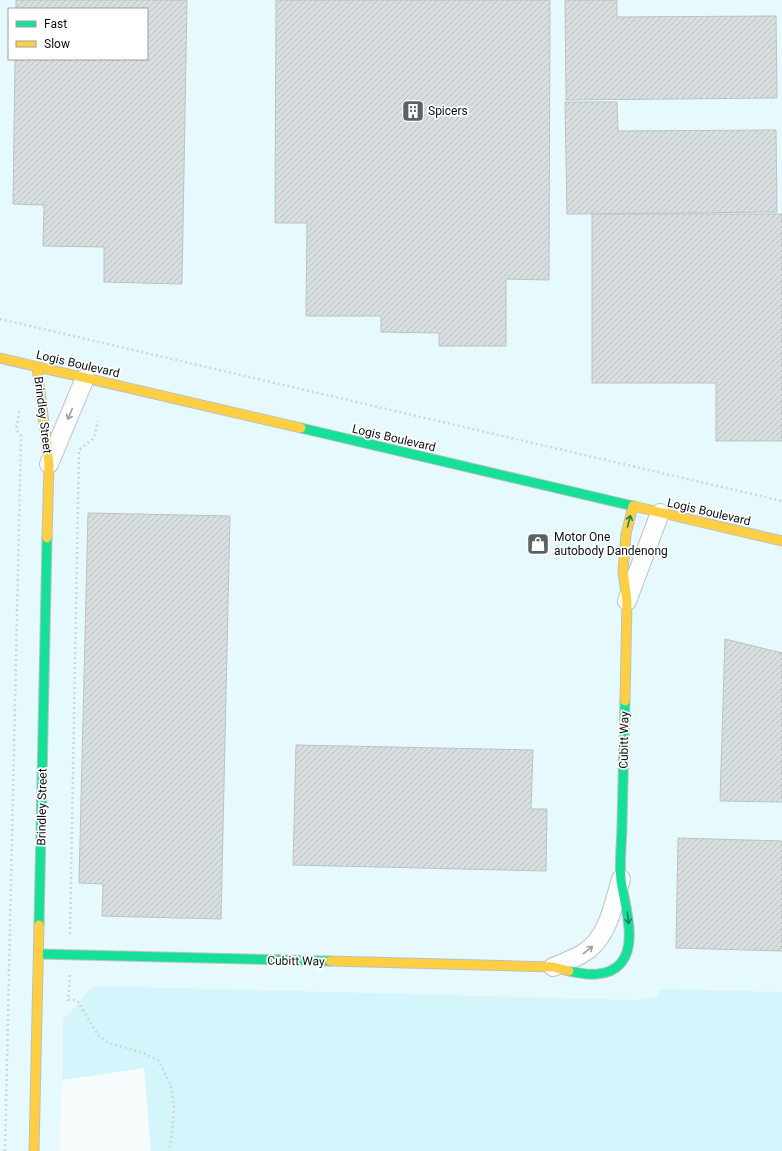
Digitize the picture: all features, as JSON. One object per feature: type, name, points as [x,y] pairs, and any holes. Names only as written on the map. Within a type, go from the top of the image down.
[{"type":"street","name":"Logis Boulevard","points":[[0,358],[782,541]]},
{"type":"street","name":"Brindley Street","points":[[34,1151],[50,464],[37,367]]},
{"type":"street","name":"Brindley Street","points":[[50,464],[85,378]]},
{"type":"street","name":"Cubitt Way","points":[[39,954],[554,967],[585,974],[607,972],[617,967],[625,957],[628,947],[628,918],[621,879],[627,601],[623,571],[626,534],[633,506]]},
{"type":"street","name":"Cubitt Way","points":[[627,601],[660,513]]},
{"type":"street","name":"Cubitt Way","points":[[554,967],[582,954],[592,947],[599,939],[607,926],[621,879]]},
{"type":"path","points":[[0,319],[782,501]]},
{"type":"path","points":[[5,1151],[21,436],[16,429],[22,403]]},
{"type":"path","points":[[98,421],[94,438],[79,450],[68,1000],[77,1000],[98,1035],[108,1043],[141,1052],[158,1060],[171,1086],[174,1108],[172,1135],[168,1151]]},
{"type":"shaded area","points":[[0,0],[782,0],[782,992],[662,989],[658,997],[638,1000],[63,1020],[60,1151],[0,1151]]},
{"type":"shaded area","points":[[94,986],[638,1000],[658,997],[658,992],[662,989],[782,992],[782,1151],[151,1151],[144,1068],[62,1080],[63,1020]]},
{"type":"building","points":[[16,0],[187,0],[182,284],[104,282],[104,247],[43,246],[44,205],[13,204],[15,60],[148,60],[148,8],[16,8]]},
{"type":"building","name":"Spicers","points":[[276,0],[550,0],[549,280],[506,279],[506,346],[439,346],[439,333],[381,332],[381,316],[306,316],[307,223],[275,223]]},
{"type":"building","points":[[565,0],[617,0],[617,17],[776,16],[777,98],[566,100]]},
{"type":"building","points":[[565,102],[617,102],[618,131],[776,130],[777,212],[567,214]]},
{"type":"building","points":[[592,214],[782,214],[782,441],[716,441],[716,383],[592,383]]},
{"type":"building","points":[[88,513],[230,516],[221,919],[102,916],[103,884],[79,883]]},
{"type":"building","points":[[725,639],[782,653],[782,802],[720,801]]},
{"type":"building","points":[[296,745],[533,750],[531,809],[547,809],[546,871],[293,865]]},
{"type":"building","points":[[678,838],[782,841],[782,951],[676,948]]},
{"type":"traffic: fast","points":[[301,428],[633,506]]},
{"type":"traffic: fast","points":[[39,925],[47,538]]},
{"type":"traffic: fast","points":[[569,971],[582,974],[596,974],[610,971],[621,963],[626,955],[629,945],[627,911],[620,867],[625,701]]},
{"type":"traffic: fast","points":[[39,954],[330,961]]},
{"type":"traffic: slow","points":[[0,358],[301,428]]},
{"type":"traffic: slow","points":[[37,367],[49,464],[47,538]]},
{"type":"traffic: slow","points":[[633,506],[782,541]]},
{"type":"traffic: slow","points":[[625,701],[627,601],[623,571],[626,534],[633,506]]},
{"type":"traffic: slow","points":[[34,1151],[39,925]]},
{"type":"traffic: slow","points":[[330,961],[553,967],[569,971]]},
{"type":"place","name":"Spicers","points":[[413,111]]},
{"type":"place","name":"Motor One autobody Dandenong","points":[[538,544]]}]
